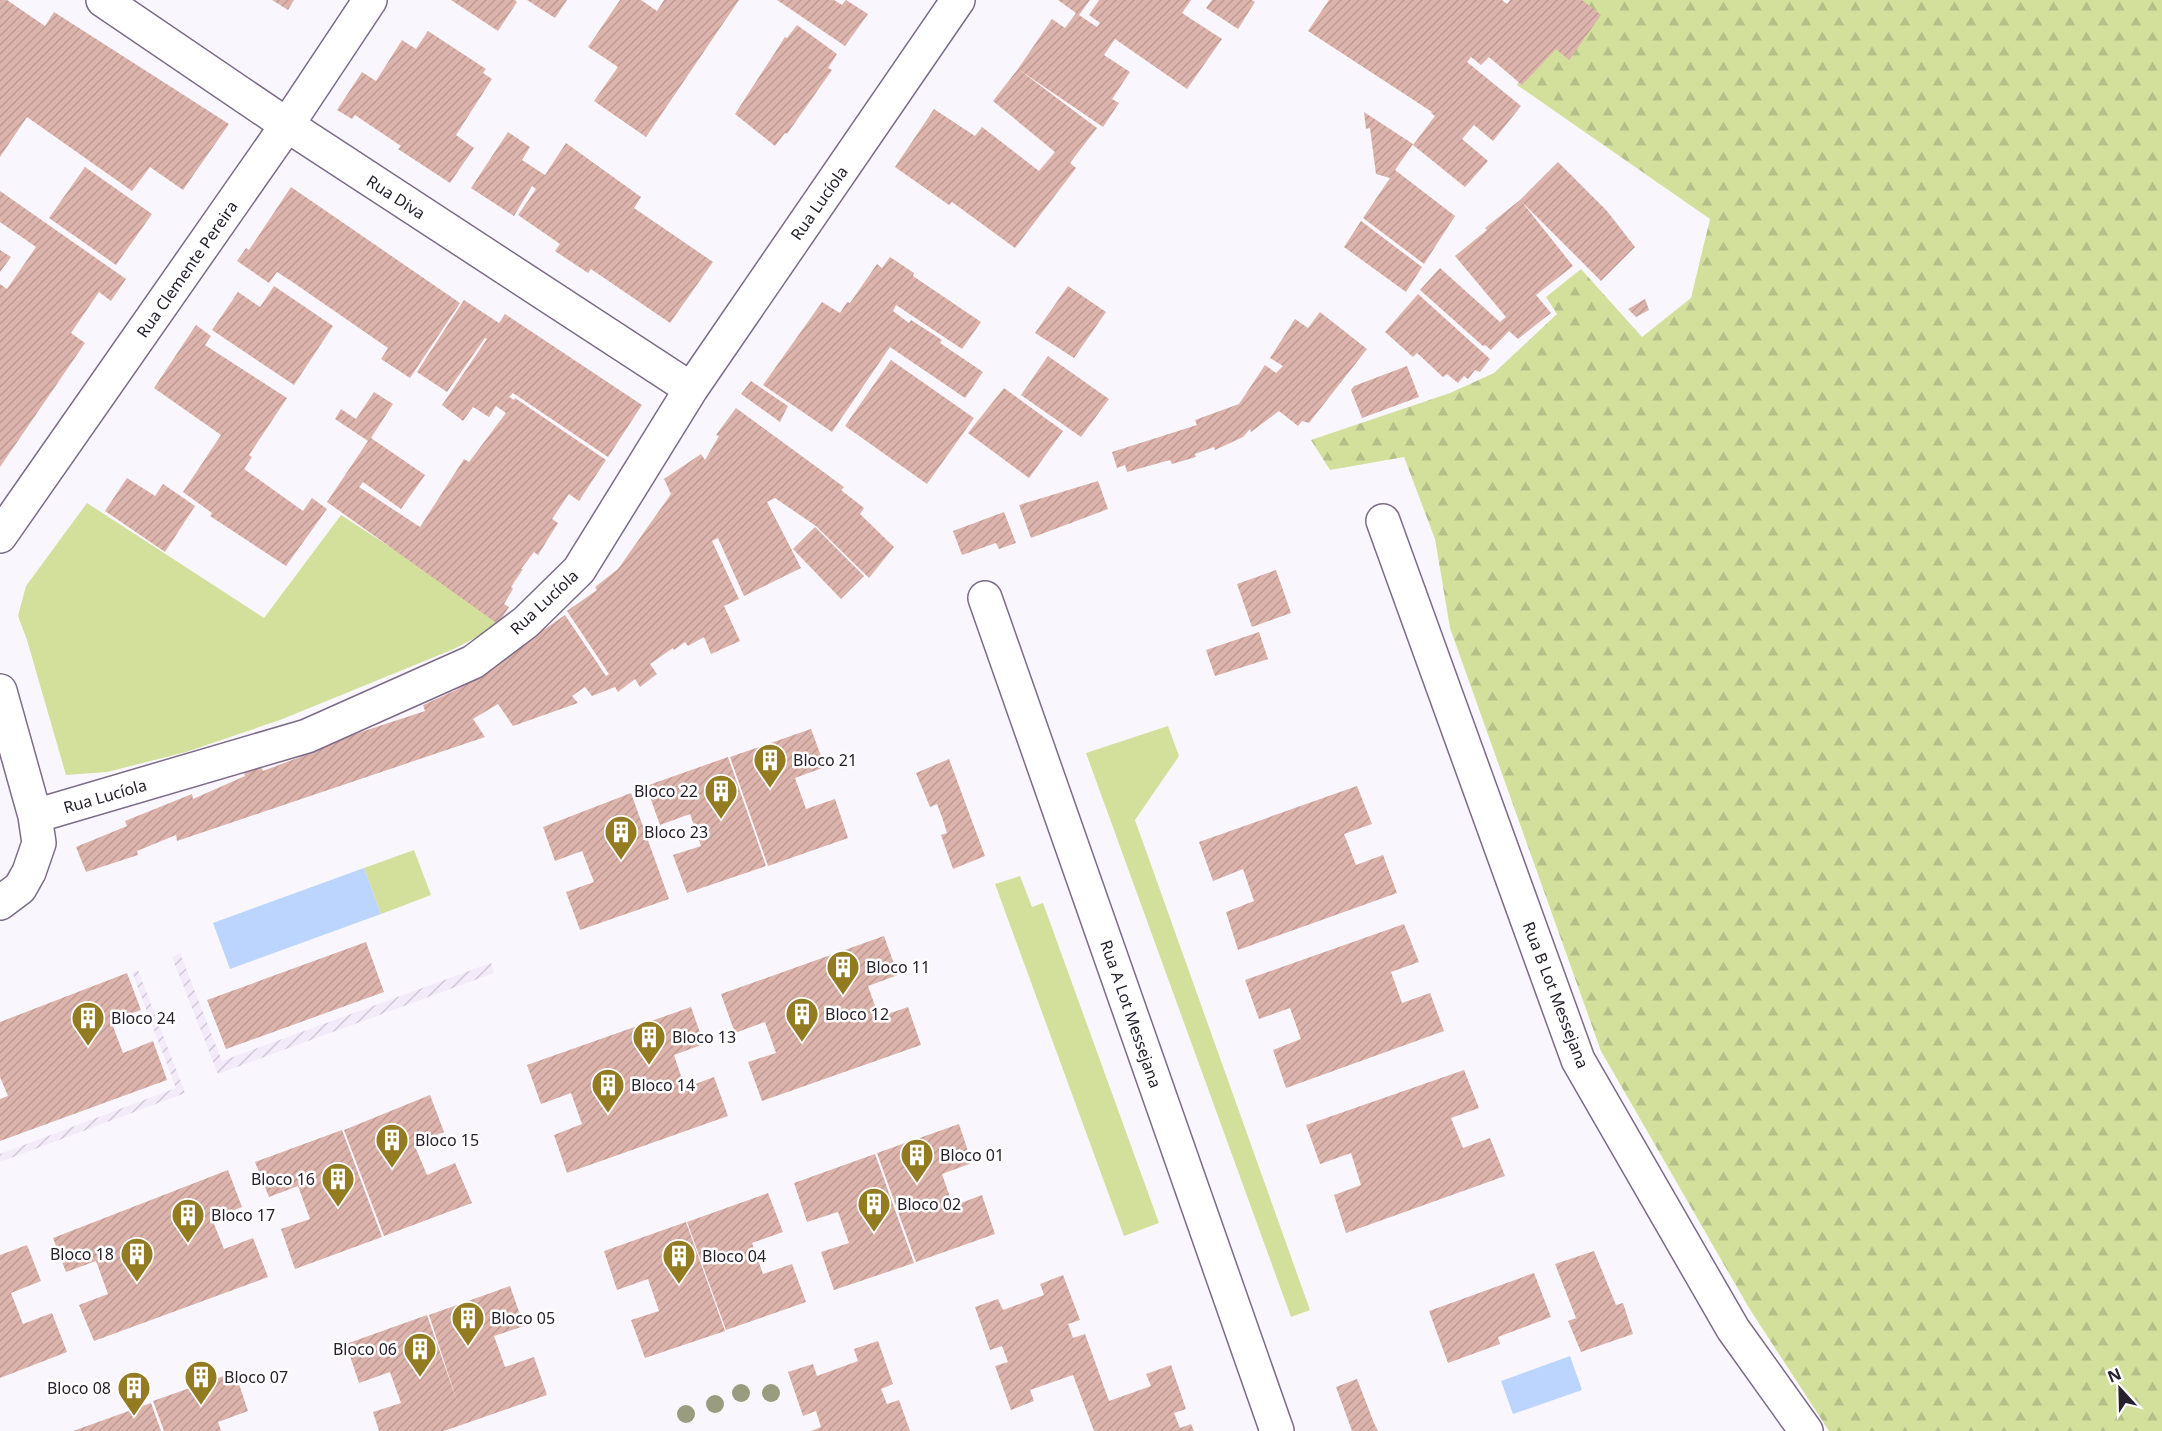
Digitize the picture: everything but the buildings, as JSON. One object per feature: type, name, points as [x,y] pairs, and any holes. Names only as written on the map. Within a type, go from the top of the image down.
[{"type":"street","name":"Rua Diva","points":[[104,0],[287,125],[691,389]]},
{"type":"street","name":"Rua Clemente Pereira","points":[[0,536],[287,125],[370,0]]},
{"type":"street","name":"Rua Lucíola","points":[[35,816],[307,736],[473,662],[526,622],[579,570],[691,389],[958,0]]},
{"type":"street","name":"Rua B Lot Messejana","points":[[1383,521],[1578,1060],[1733,1329],[1806,1431]]},
{"type":"street","name":"Rua A Lot Messejana","points":[[985,598],[1277,1431]]},
{"type":"street","points":[[0,691],[35,816],[39,843],[29,872],[20,888],[0,903]]},
{"type":"shaded area","points":[[180,953],[222,1061],[491,963],[494,973],[218,1074],[172,957]]},
{"type":"shaded area","points":[[138,970],[185,1093],[0,1162],[0,1154],[176,1088],[132,972]]},
{"type":"green space","points":[[1563,0],[2162,0],[2162,1431],[1829,1431],[1749,1308],[1601,1051],[1450,628],[1435,539],[1404,457],[1330,470],[1311,440],[1450,393],[1494,373],[1557,314],[1546,297],[1581,269],[1642,337],[1691,298],[1710,219],[1517,85]]},
{"type":"green space","points":[[87,503],[264,618],[341,515],[505,622],[454,649],[280,720],[186,752],[107,772],[66,775],[18,616],[26,586]]},
{"type":"green space","points":[[1168,726],[1179,756],[1135,820],[1310,1310],[1291,1317],[1086,753]]},
{"type":"green space","points":[[414,850],[431,895],[381,914],[364,868]]},
{"type":"green space","points":[[1020,876],[1032,907],[1043,903],[1159,1223],[1124,1236],[995,884]]},
{"type":"water","points":[[364,868],[381,914],[230,969],[213,923]]},
{"type":"water","points":[[1570,1356],[1582,1390],[1513,1414],[1501,1381]]},
{"type":"place","name":"Bloco 21","points":[[770,789]]},
{"type":"place","name":"Bloco 22","points":[[721,820]]},
{"type":"place","name":"Bloco 23","points":[[621,861]]},
{"type":"place","name":"Bloco 11","points":[[843,996]]},
{"type":"place","name":"Bloco 12","points":[[802,1043]]},
{"type":"place","name":"Bloco 24","points":[[88,1047]]},
{"type":"place","name":"Bloco 13","points":[[649,1066]]},
{"type":"place","name":"Bloco 14","points":[[608,1114]]},
{"type":"place","name":"Bloco 15","points":[[392,1169]]},
{"type":"place","name":"Bloco 01","points":[[917,1184]]},
{"type":"place","name":"Bloco 16","points":[[338,1208]]},
{"type":"place","name":"Bloco 02","points":[[874,1233]]},
{"type":"place","name":"Bloco 17","points":[[188,1244]]},
{"type":"place","name":"Bloco 18","points":[[137,1283]]},
{"type":"place","name":"Bloco 04","points":[[679,1285]]},
{"type":"place","name":"Bloco 05","points":[[468,1347]]},
{"type":"place","name":"Bloco 06","points":[[420,1378]]},
{"type":"place","name":"Bloco 07","points":[[201,1406]]},
{"type":"place","name":"Bloco 08","points":[[134,1417]]}]
